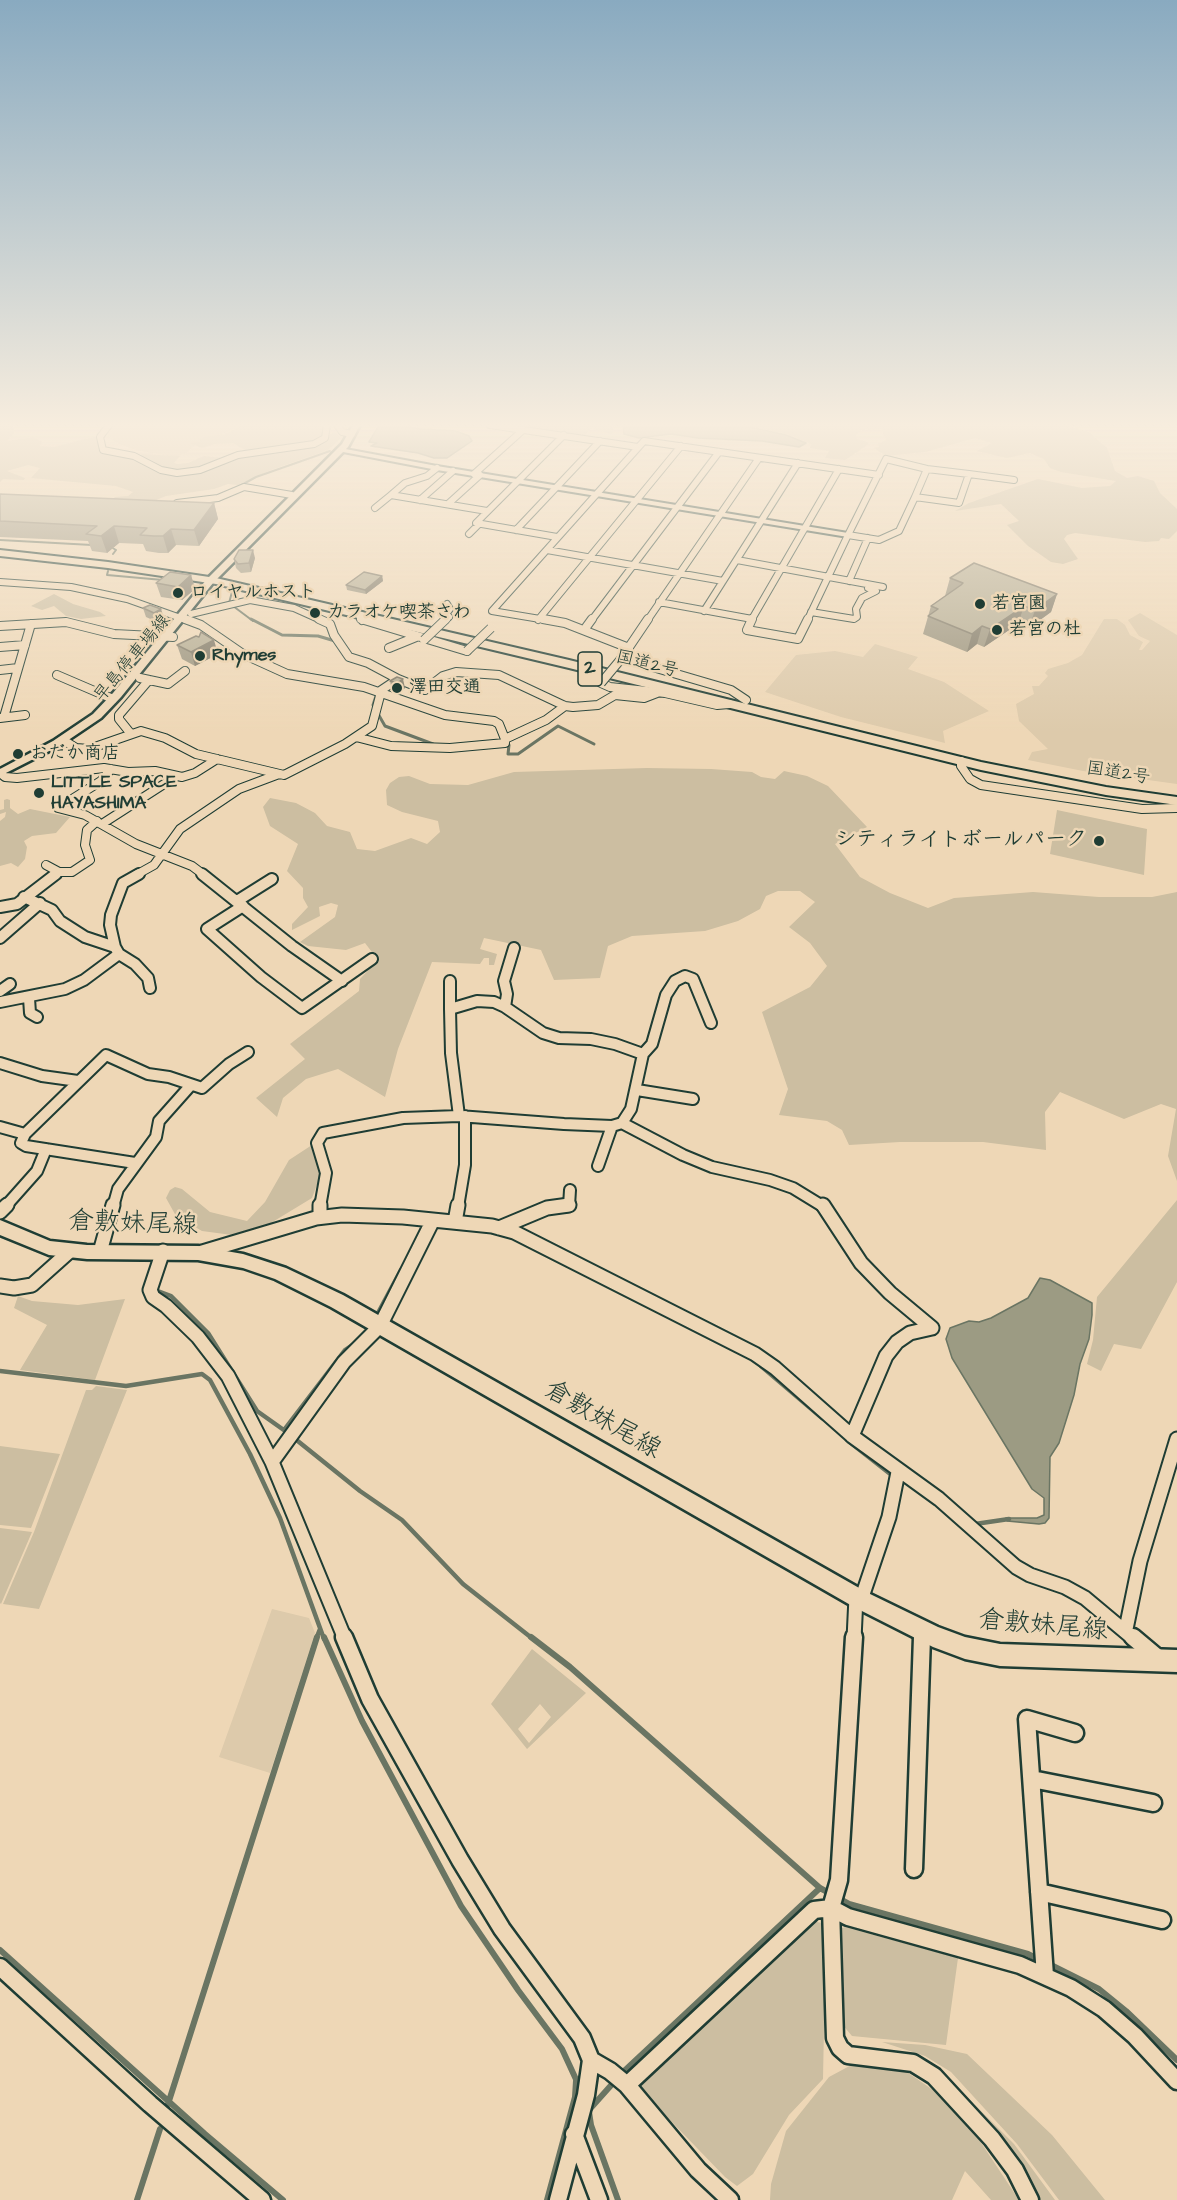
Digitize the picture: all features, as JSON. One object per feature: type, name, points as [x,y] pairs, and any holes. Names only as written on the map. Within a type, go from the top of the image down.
[{"type":"highway","name":"国道2号","points":[[0,547],[119,560],[388,611],[985,758],[1106,782],[1177,792]]},
{"type":"highway","name":"国道2号","points":[[0,553],[214,579],[962,761],[1106,791],[1177,801]]},
{"type":"main road","name":"早島停車場線","points":[[1,775],[73,733],[113,699],[186,617],[214,579],[262,528]]},
{"type":"main road","name":"早島停車場線","points":[[1,775],[83,735],[145,679],[169,637]]},
{"type":"main road","name":"倉敷妹尾線","points":[[0,1227],[49,1248],[70,1251],[198,1253],[243,1261],[280,1273],[380,1326],[859,1598],[922,1631],[965,1648],[1000,1655],[1169,1661]]},
{"type":"street","points":[[469,534],[475,528]]},
{"type":"street","points":[[504,528],[558,537]]},
{"type":"street","points":[[492,611],[566,528]]},
{"type":"street","points":[[538,620],[614,528]]},
{"type":"street","points":[[584,630],[662,528]]},
{"type":"street","points":[[709,528],[622,659],[601,683],[610,687],[729,705]]},
{"type":"street","points":[[704,611],[757,528]]},
{"type":"street","points":[[853,528],[849,535],[828,577],[798,639],[747,630],[805,528],[849,535],[868,538],[879,540],[899,531],[901,528]]},
{"type":"street","points":[[852,582],[868,538]]},
{"type":"street","points":[[547,550],[723,581]]},
{"type":"street","points":[[736,560],[883,587]]},
{"type":"street","points":[[0,582],[97,591],[186,617],[222,638],[243,654],[287,674],[333,680],[379,691],[445,715],[494,722],[499,724],[505,739]]},
{"type":"street","points":[[811,612],[854,619],[857,617],[856,609],[862,598],[876,591],[852,582]]},
{"type":"street","points":[[186,617],[250,600],[294,608],[330,624],[334,635],[349,657],[372,665],[425,690],[443,676],[456,672],[499,675],[565,706],[592,706],[615,695],[644,698],[657,693]]},
{"type":"street","points":[[658,602],[752,620]]},
{"type":"street","points":[[424,639],[449,617],[446,614],[450,609],[447,604]]},
{"type":"street","points":[[358,614],[362,621],[467,651],[496,622],[487,611],[565,623],[629,648]]},
{"type":"street","points":[[0,626],[66,622],[114,634],[169,637]]},
{"type":"street","points":[[25,715],[2,717],[31,624]]},
{"type":"street","points":[[389,648],[416,637]]},
{"type":"street","points":[[0,647],[25,645]]},
{"type":"street","points":[[622,659],[722,687],[746,700]]},
{"type":"street","points":[[0,670],[18,668]]},
{"type":"street","points":[[131,734],[119,715],[145,679],[168,684],[185,671]]},
{"type":"street","points":[[57,675],[113,699]]},
{"type":"street","points":[[117,951],[110,925],[111,915],[123,883],[154,865],[180,829],[239,789],[279,774],[292,773],[372,726],[379,691],[398,679]]},
{"type":"street","points":[[0,693],[11,692]]},
{"type":"street","points":[[356,737],[391,746],[450,748],[492,745],[505,743],[505,739],[546,720],[565,706]]},
{"type":"street","points":[[68,743],[76,748],[88,749],[131,734],[148,732],[196,754],[279,774]]},
{"type":"street","points":[[1,775],[17,778],[95,768],[128,772],[155,771],[175,777],[188,776],[217,759]]},
{"type":"street","points":[[962,761],[961,766],[970,779],[981,785],[1142,809],[1177,808]]},
{"type":"street","points":[[111,769],[101,781],[58,808],[85,815],[136,844],[162,853],[200,871],[292,946],[342,981]]},
{"type":"street","points":[[46,865],[59,872],[72,872],[80,868],[90,860],[86,838],[88,828],[175,777]]},
{"type":"street","points":[[0,907],[17,904],[59,872]]},
{"type":"street","points":[[272,879],[207,929],[269,984],[302,1008],[372,959]]},
{"type":"street","points":[[24,897],[52,910],[60,921],[84,937],[117,951],[148,978],[150,988]]},
{"type":"street","points":[[0,938],[24,920],[40,903]]},
{"type":"street","points":[[505,1007],[507,994],[504,981],[514,948]]},
{"type":"street","points":[[0,1002],[65,989],[84,980],[117,951]]},
{"type":"street","points":[[598,1166],[617,1125],[631,1109],[637,1090],[643,1054],[652,1044],[666,994],[675,981],[685,976],[693,980],[711,1023]]},
{"type":"street","points":[[450,981],[451,1053],[462,1116],[465,1165],[455,1222]]},
{"type":"street","points":[[0,991],[10,984]]},
{"type":"street","points":[[29,998],[30,1013],[37,1017]]},
{"type":"street","points":[[450,1009],[477,1001],[494,1002],[543,1033],[559,1038],[615,1044],[643,1054]]},
{"type":"street","points":[[135,1163],[21,1143],[25,1134],[106,1055],[148,1074],[169,1077],[202,1088],[229,1064],[248,1052]]},
{"type":"street","points":[[1,1065],[42,1076],[78,1081]]},
{"type":"street","points":[[100,1252],[118,1189],[156,1137],[159,1121],[191,1085]]},
{"type":"street","points":[[637,1090],[693,1099]]},
{"type":"street","points":[[320,1217],[320,1201],[326,1173],[317,1143],[323,1133],[403,1118],[462,1116],[617,1125],[692,1159],[737,1174],[770,1180],[793,1188],[823,1205],[861,1263],[890,1293],[932,1328],[910,1333],[897,1341],[886,1356],[852,1436]]},
{"type":"street","points":[[0,1127],[25,1134]]},
{"type":"street","points":[[0,1212],[26,1186],[37,1171],[46,1149]]},
{"type":"street","points":[[499,1228],[548,1208],[569,1206],[570,1190]]},
{"type":"street","points":[[198,1253],[320,1217],[342,1215],[455,1222],[499,1228],[532,1240],[755,1354],[775,1368],[852,1436],[898,1472],[939,1499],[1016,1567],[1029,1575],[1065,1587],[1085,1598],[1169,1661]]},
{"type":"street","points":[[272,1462],[344,1362],[380,1326],[433,1220]]},
{"type":"street","points":[[0,1286],[14,1288],[32,1285],[70,1251]]},
{"type":"street","points":[[163,1251],[150,1290],[153,1297],[166,1306],[198,1337],[228,1376],[272,1462],[370,1699],[401,1758],[502,1929],[582,2038],[591,2060],[584,2102],[558,2200]]},
{"type":"street","points":[[1126,1629],[1140,1561],[1177,1439]]},
{"type":"street","points":[[898,1472],[887,1527],[859,1598],[834,1901],[833,2028],[840,2048],[856,2057],[913,2063],[934,2076],[992,2139],[1015,2170],[1030,2200]]},
{"type":"street","points":[[914,1869],[922,1631]]},
{"type":"street","points":[[1044,1966],[1027,1719],[1075,1733]]},
{"type":"street","points":[[1032,1779],[1153,1803]]},
{"type":"street","points":[[1039,1892],[1162,1920]]},
{"type":"street","points":[[834,1901],[848,1917],[1020,1965],[1044,1966],[1071,1988],[1104,2009],[1175,2070]]},
{"type":"street","points":[[620,2079],[814,1910],[834,1901]]},
{"type":"street","points":[[0,1967],[150,2104],[262,2200]]},
{"type":"street","points":[[591,2060],[620,2079],[698,2170],[730,2200]]},
{"type":"street","points":[[574,2134],[599,2200]]},
{"type":"shaded area","points":[[1010,528],[1177,528],[1177,531],[1169,539],[1161,538],[1159,541],[1145,542],[1075,533],[1067,535],[1064,539],[1078,559],[1063,564],[1051,562],[1028,546]]},
{"type":"shaded area","points":[[54,594],[73,604],[106,616],[81,619],[66,616],[54,606],[42,610],[31,606]]},
{"type":"shaded area","points":[[1140,613],[1177,635],[1177,784],[1083,771],[1028,760],[1032,752],[1048,749],[1019,721],[1016,704],[1034,694],[1032,686],[1039,686],[1048,676],[1045,673],[1048,669],[1068,663],[1082,655],[1104,619],[1117,619],[1125,625],[1130,635],[1143,642],[1139,650],[1142,650],[1150,641],[1139,636],[1128,620]]},
{"type":"shaded area","points":[[875,644],[918,657],[908,669],[944,682],[989,711],[943,731],[945,743],[841,717],[765,692],[796,655],[835,651],[863,657]]},
{"type":"shaded area","points":[[647,768],[752,772],[761,777],[775,779],[784,771],[807,776],[828,786],[867,827],[835,844],[860,877],[890,893],[928,908],[954,898],[1033,892],[1099,897],[1152,897],[1177,892],[1177,1181],[1168,1156],[1176,1109],[1161,1104],[1124,1119],[1060,1092],[1045,1112],[1046,1150],[983,1142],[900,1142],[849,1145],[842,1130],[827,1121],[779,1115],[788,1089],[762,1012],[810,987],[827,966],[810,943],[789,927],[815,902],[800,891],[778,891],[766,896],[760,909],[738,921],[705,931],[632,936],[608,946],[600,978],[554,980],[541,950],[484,938],[480,949],[497,954],[494,965],[489,965],[489,958],[484,958],[480,964],[432,962],[398,1049],[385,1097],[338,1069],[306,1079],[283,1098],[277,1117],[256,1098],[305,1059],[290,1044],[359,991],[360,979],[378,960],[365,943],[346,950],[308,946],[300,942],[335,917],[338,905],[331,903],[319,907],[320,916],[292,930],[292,924],[308,907],[303,898],[303,888],[287,871],[298,844],[270,826],[263,807],[270,798],[296,803],[315,813],[327,826],[350,832],[357,849],[375,851],[411,838],[427,844],[440,832],[438,821],[402,812],[387,805],[386,790],[390,783],[399,777],[409,776],[430,784],[468,785],[514,772]]},
{"type":"shaded area","points":[[4,800],[10,800],[10,808],[18,814],[30,809],[70,817],[56,833],[32,836],[24,841],[27,847],[25,859],[18,867],[11,863],[0,866],[0,821],[5,817],[6,812],[0,814],[0,810],[4,809]]},
{"type":"shaded area","name":"シティライトボールパーク","points":[[1057,810],[1147,829],[1144,875],[1050,854]]},
{"type":"shaded area","points":[[312,1145],[321,1174],[312,1198],[256,1232],[232,1235],[202,1231],[176,1216],[166,1198],[170,1190],[175,1187],[182,1189],[210,1212],[247,1221],[265,1202],[289,1160]]},
{"type":"shaded area","points":[[1177,1200],[1177,1282],[1141,1349],[1114,1344],[1101,1371],[1087,1364],[1093,1340],[1097,1297]]},
{"type":"shaded area","points":[[1040,1278],[1050,1280],[1092,1303],[1092,1315],[1089,1339],[1080,1364],[1074,1395],[1059,1443],[1050,1457],[1049,1518],[1045,1523],[1039,1524],[1007,1521],[1006,1518],[1037,1518],[1044,1515],[1044,1498],[1032,1489],[952,1358],[946,1339],[950,1328],[969,1321],[979,1322],[991,1318],[1028,1298]]},
{"type":"shaded area","points":[[18,1296],[32,1301],[78,1305],[125,1299],[95,1380],[20,1370],[47,1325],[14,1308]]},
{"type":"shaded area","points":[[96,1386],[127,1390],[39,1609],[3,1604],[34,1532],[86,1390],[92,1390]]},
{"type":"shaded area","points":[[0,1446],[60,1454],[31,1528],[0,1525]]},
{"type":"shaded area","points":[[0,1528],[32,1532],[1,1604],[0,1603]]},
{"type":"shaded area","points":[[272,1609],[309,1618],[315,1633],[270,1773],[219,1757]]},
{"type":"shaded area","points":[[532,1649],[586,1693],[527,1749],[491,1704]],"holes":[[[540,1704],[551,1717],[529,1743],[518,1729]]]},
{"type":"shaded area","points":[[813,1921],[826,1924],[823,2079],[789,2115],[753,2174],[737,2186],[725,2177],[639,2088]]},
{"type":"shaded area","points":[[845,1927],[958,1958],[946,2045],[852,2036],[841,2023],[839,1935],[840,1929]]},
{"type":"shaded area","points":[[882,2042],[925,2045],[967,2054],[1052,2135],[1105,2200],[1059,2200],[1017,2144],[951,2072],[925,2056]]},
{"type":"shaded area","points":[[857,2062],[901,2068],[936,2092],[970,2126],[1019,2200],[991,2200],[965,2171],[952,2200],[770,2200],[771,2184],[786,2131],[829,2077]]},
{"type":"shaded area","points":[[944,2074],[1014,2144],[1055,2200],[1040,2200],[993,2127]]},
{"type":"building","points":[[95,528],[112,528],[101,536],[86,534]]},
{"type":"building","points":[[141,528],[196,528],[194,530],[171,529],[163,536],[140,535],[147,528]]},
{"type":"building","points":[[239,550],[253,550],[249,563],[238,564],[234,559]]},
{"type":"building","points":[[974,563],[1057,594],[1035,610],[1024,606],[990,629],[982,626],[972,634],[928,616],[938,609],[931,606],[963,583],[950,578]]},
{"type":"building","points":[[170,572],[191,575],[178,587],[156,583]]},
{"type":"building","points":[[364,572],[382,576],[365,590],[346,585]]},
{"type":"building","points":[[150,605],[161,609],[154,613],[143,608]]},
{"type":"building","points":[[201,632],[214,640],[191,652],[177,645],[196,636],[199,637]]},
{"type":"building","points":[[397,677],[403,679],[397,683],[390,681]]},
{"type":"waterway","points":[[0,540],[92,545]]},
{"type":"waterway","points":[[111,547],[116,550],[113,554]]},
{"type":"waterway","points":[[108,571],[107,575],[163,580]]},
{"type":"waterway","points":[[232,592],[229,603],[253,621]]},
{"type":"waterway","points":[[251,619],[282,635],[318,636],[335,641]]},
{"type":"waterway","points":[[376,696],[373,705],[385,726],[433,744]]},
{"type":"waterway","points":[[505,746],[509,745],[508,754],[518,754],[558,726],[594,744]]},
{"type":"waterway","points":[[378,1313],[401,1270]]},
{"type":"waterway","points":[[155,1290],[171,1296],[208,1333],[257,1411],[288,1433]]},
{"type":"waterway","points":[[284,1430],[345,1350],[354,1344]]},
{"type":"waterway","points":[[761,1366],[822,1418]]},
{"type":"waterway","points":[[0,1371],[126,1386],[202,1374],[210,1380],[250,1454],[280,1518],[324,1639]]},
{"type":"waterway","points":[[294,1438],[360,1491],[402,1520],[463,1584],[533,1639]]},
{"type":"waterway","points":[[847,1440],[889,1473]]},
{"type":"waterway","points":[[975,1524],[1009,1519]]},
{"type":"waterway","points":[[316,1639],[320,1629]]},
{"type":"waterway","points":[[169,2102],[317,1637]]},
{"type":"waterway","points":[[324,1637],[362,1721],[461,1906],[518,1990],[562,2049],[580,2088]]},
{"type":"waterway","points":[[531,1637],[570,1667],[820,1888]]},
{"type":"waterway","points":[[621,2074],[820,1888]]},
{"type":"waterway","points":[[820,1888],[831,1894]]},
{"type":"waterway","points":[[838,1898],[849,1904],[1028,1954],[1040,1960]]},
{"type":"waterway","points":[[0,1950],[169,2102]]},
{"type":"waterway","points":[[1049,1964],[1099,1989],[1126,2011],[1177,2060]]},
{"type":"waterway","points":[[547,2200],[575,2097],[576,2081]]},
{"type":"waterway","points":[[589,2110],[614,2082]]},
{"type":"waterway","points":[[169,2102],[283,2200]]},
{"type":"waterway","points":[[589,2112],[591,2125],[618,2200]]},
{"type":"waterway","points":[[137,2200],[160,2129]]},
{"type":"place","name":"ロイヤルホスト","points":[[178,593]]},
{"type":"place","name":"若宮園","points":[[980,604]]},
{"type":"place","name":"カラオケ喫茶さわ","points":[[315,613]]},
{"type":"place","name":"若宮の杜","points":[[997,630]]},
{"type":"place","name":"Rhymes","points":[[200,656]]},
{"type":"place","name":"澤田交通","points":[[397,688]]},
{"type":"place","name":"おだか商店","points":[[18,754]]},
{"type":"place","name":"LITTLE SPACE HAYASHIMA","points":[[39,793]]},
{"type":"place","name":"シティライトボールパーク","points":[[1099,841]]}]
